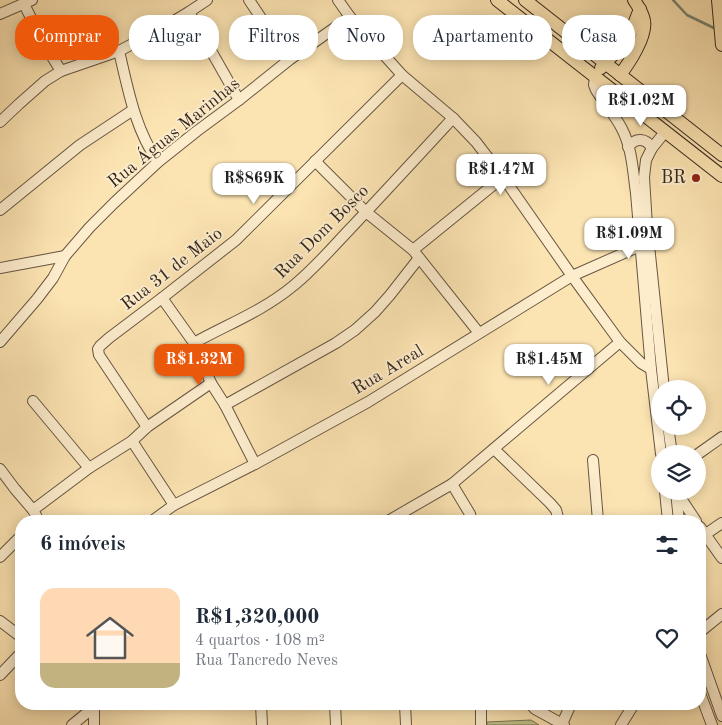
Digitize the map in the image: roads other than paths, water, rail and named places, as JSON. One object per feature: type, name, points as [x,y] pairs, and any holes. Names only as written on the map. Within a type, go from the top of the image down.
[{"type":"main road","points":[[497,0],[722,176]]},
{"type":"main road","points":[[525,0],[722,155]]},
{"type":"main road","points":[[718,3],[722,45]]},
{"type":"main road","points":[[595,76],[629,38],[637,5]]},
{"type":"main road","points":[[620,75],[643,35],[644,19],[637,5]]},
{"type":"street","points":[[158,162],[146,143],[133,110],[119,51],[207,0]]},
{"type":"street","points":[[249,0],[259,15]]},
{"type":"street","points":[[340,0],[349,15]]},
{"type":"street","points":[[0,14],[28,2],[44,42],[61,71]]},
{"type":"street","points":[[189,12],[239,100]]},
{"type":"street","points":[[0,122],[45,82],[61,71],[93,60]]},
{"type":"street","name":"Rua Águas Marinhas","points":[[0,342],[37,300],[53,278],[65,256],[108,209],[158,162],[289,60]]},
{"type":"street","points":[[389,60],[402,75],[453,118],[476,142],[620,342],[635,358],[651,369]]},
{"type":"street","name":"Rua 31 de Maio","points":[[147,427],[99,355],[98,349],[100,346],[236,240],[402,75]]},
{"type":"street","points":[[595,76],[596,90],[622,129],[628,147],[636,193],[659,445]]},
{"type":"street","points":[[0,210],[80,145],[133,110]]},
{"type":"street","name":"Rua Dom Bosco","points":[[194,343],[257,310],[293,286],[329,251],[453,118]]},
{"type":"street","points":[[663,380],[647,226],[644,177],[645,165],[652,148],[665,132]]},
{"type":"street","points":[[628,147],[633,142],[642,140],[648,142],[652,148]]},
{"type":"street","points":[[315,161],[366,212],[416,254],[479,333]]},
{"type":"street","points":[[225,405],[336,343],[355,330],[390,295],[416,254],[503,177]]},
{"type":"street","name":"Rua Areal","points":[[160,515],[174,505],[255,464],[368,402],[572,276],[640,246]]},
{"type":"street","points":[[0,268],[65,256]]},
{"type":"street","points":[[162,298],[194,343],[211,383],[225,405],[255,464]]},
{"type":"street","points":[[398,515],[452,484],[620,342]]},
{"type":"street","points":[[32,510],[89,468],[132,441],[147,427],[211,383]]},
{"type":"street","points":[[33,401],[89,468]]},
{"type":"street","points":[[706,448],[722,437]]},
{"type":"street","points":[[132,441],[174,505]]},
{"type":"street","points":[[494,449],[550,502],[557,515]]},
{"type":"street","points":[[593,460],[598,515]]},
{"type":"street","points":[[0,469],[35,515]]},
{"type":"street","points":[[452,484],[470,515]]},
{"type":"street","points":[[666,500],[667,515]]},
{"type":"street","points":[[677,500],[678,515]]},
{"type":"street","points":[[682,500],[692,515]]},
{"type":"street","points":[[706,531],[722,523]]},
{"type":"street","points":[[706,538],[722,558]]},
{"type":"street","points":[[0,557],[15,542]]},
{"type":"street","points":[[706,627],[722,614]]},
{"type":"street","points":[[0,620],[15,632]]},
{"type":"street","points":[[0,674],[15,659]]},
{"type":"street","points":[[706,671],[722,716]]},
{"type":"street","points":[[706,709],[712,725]]},
{"type":"street","points":[[72,725],[88,710]]},
{"type":"street","points":[[94,710],[94,725]]},
{"type":"street","points":[[261,710],[262,725]]},
{"type":"street","points":[[335,710],[336,725]]},
{"type":"street","points":[[405,710],[406,725]]},
{"type":"street","points":[[481,710],[481,725]]},
{"type":"street","points":[[535,710],[563,724],[569,710]]},
{"type":"street","points":[[621,725],[630,710]]},
{"type":"waterway","points":[[673,0],[687,15],[716,29]]},
{"type":"place","name":"BR","points":[[696,178]]}]
